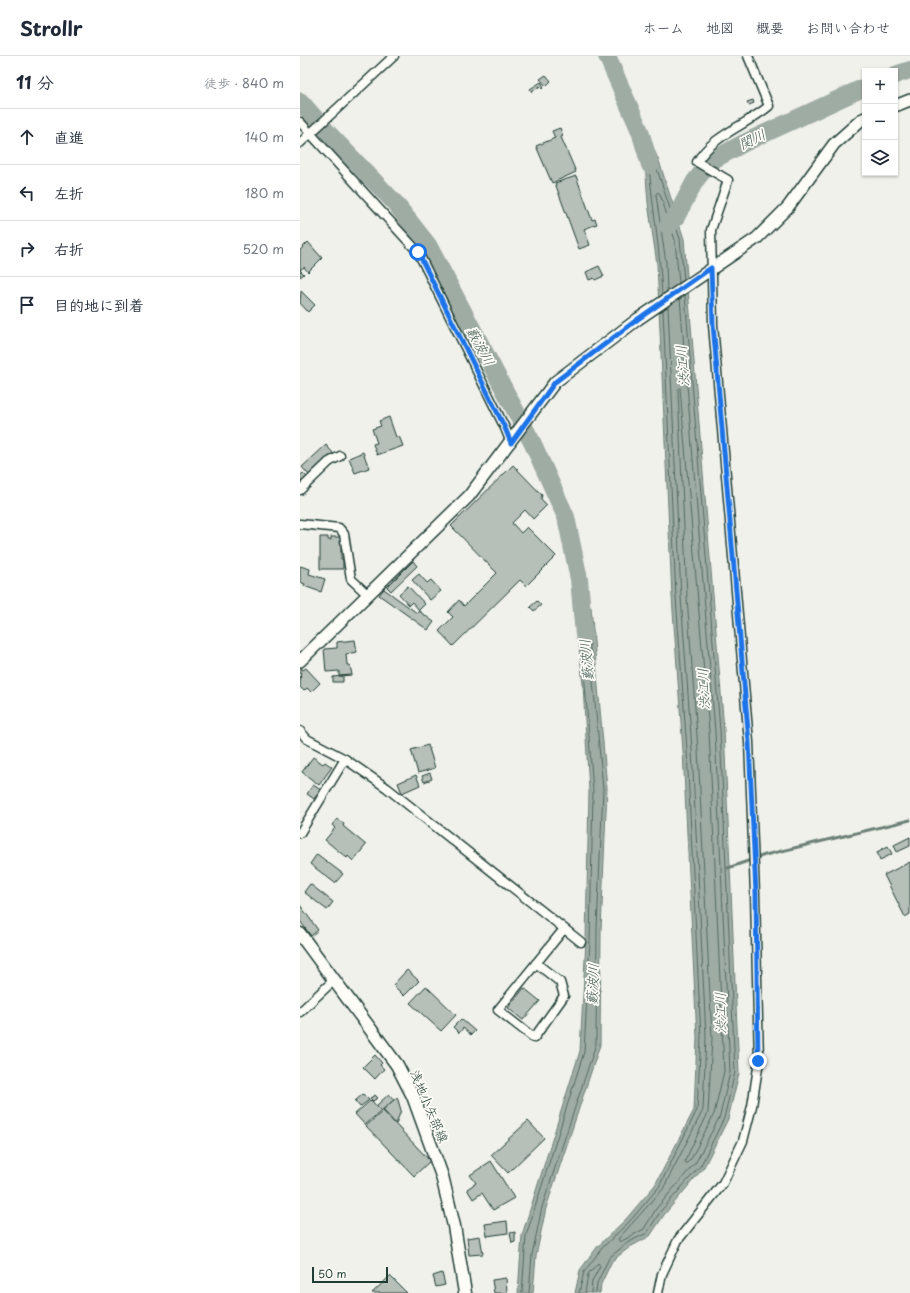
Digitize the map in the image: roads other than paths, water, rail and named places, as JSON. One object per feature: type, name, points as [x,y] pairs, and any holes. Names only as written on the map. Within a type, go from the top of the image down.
[{"type":"main road","name":"浅地小矢部線","points":[[300,934],[397,1065],[413,1096],[442,1176],[454,1226],[463,1292]]},
{"type":"street","points":[[300,143],[394,56]]},
{"type":"street","points":[[658,1293],[662,1274],[678,1240],[723,1183],[743,1140],[752,1106],[758,1061],[756,894],[749,742],[709,270],[711,230],[728,180],[697,162],[703,152],[715,141],[754,118],[769,106],[748,56]]},
{"type":"street","points":[[898,105],[910,100]]},
{"type":"street","points":[[300,660],[469,496],[555,382],[638,319],[757,238],[788,207],[834,144],[862,121]]},
{"type":"street","points":[[300,122],[418,252],[505,428],[513,439]]},
{"type":"street","points":[[300,490],[329,462],[340,456]]},
{"type":"street","points":[[300,524],[338,528],[344,534],[351,579],[367,594]]},
{"type":"street","points":[[300,731],[307,739],[345,759],[387,788],[581,942]]},
{"type":"street","points":[[300,833],[345,759]]},
{"type":"street","points":[[536,963],[560,982],[564,996],[534,1038],[498,1010],[536,963],[564,929]]},
{"type":"street","points":[[300,1012],[334,980]]},
{"type":"water","points":[[642,123],[659,161],[684,239],[724,730],[739,1073],[728,1119],[704,1167],[664,1215],[650,1236],[630,1247],[612,1261],[601,1284],[600,1293],[575,1293],[580,1270],[598,1246],[626,1219],[655,1185],[694,1110],[697,1038],[683,751],[672,597],[657,264],[648,203]]},
{"type":"water","points":[[591,607],[607,788],[601,930],[600,1045],[546,1208],[536,1256],[533,1293],[518,1293],[522,1235],[580,1051],[586,940],[589,791],[583,685],[576,614]]},
{"type":"waterway","name":"渋江川","points":[[607,56],[640,131],[650,165]]},
{"type":"waterway","name":"関川","points":[[898,74],[910,70]]},
{"type":"waterway","name":"関川","points":[[668,226],[676,217],[695,181],[711,161],[744,143],[862,88]]},
{"type":"waterway","name":"藪波川","points":[[300,101],[328,133],[395,203],[428,245],[533,444],[566,517],[579,579],[584,635]]},
{"type":"waterway","points":[[728,868],[765,855],[910,820]]}]
